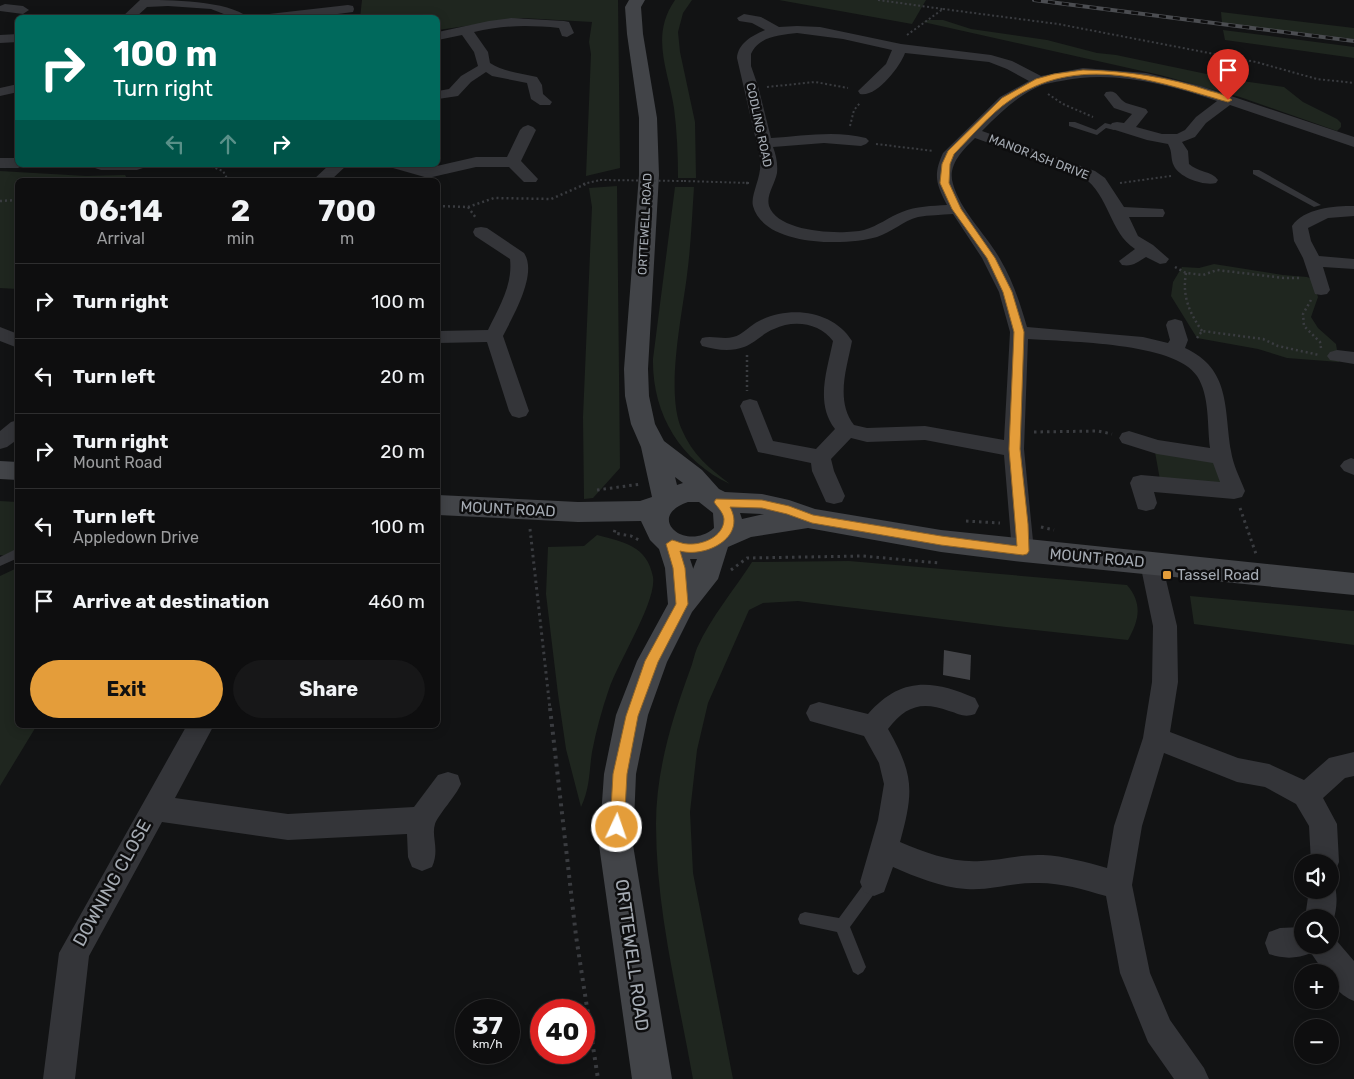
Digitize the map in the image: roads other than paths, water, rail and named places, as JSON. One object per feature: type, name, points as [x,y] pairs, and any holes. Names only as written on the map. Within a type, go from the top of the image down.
[{"type":"street","name":"ORTTEWELL ROAD","points":[[637,0],[633,7],[635,34],[648,118],[649,175],[636,369],[637,396],[643,424],[654,448],[664,480],[657,496]]},
{"type":"street","points":[[130,15],[145,2],[194,1],[237,10],[240,15]]},
{"type":"street","points":[[4,6],[23,10]]},
{"type":"street","points":[[296,15],[351,9]]},
{"type":"street","points":[[744,18],[767,25],[778,32]]},
{"type":"street","points":[[440,36],[466,31],[479,26],[524,22],[564,25],[567,33]]},
{"type":"street","name":"CODLING ROAD","points":[[957,209],[916,213],[899,219],[868,235],[849,237],[799,233],[781,226],[768,216],[761,206],[761,194],[766,184],[769,160],[763,143],[752,87],[744,65],[744,55],[747,48],[755,40],[778,32],[808,29],[831,32],[899,48],[979,57],[1001,62],[1039,81]]},
{"type":"street","points":[[466,31],[481,52],[484,65],[497,73],[536,75],[536,96],[545,102]]},
{"type":"street","points":[[1,36],[15,38]]},
{"type":"street","points":[[848,88],[864,95],[898,58],[899,48]]},
{"type":"street","points":[[440,95],[453,94],[466,79],[487,66]]},
{"type":"street","points":[[1023,551],[1015,440],[1019,332],[1008,292],[991,258],[957,209],[944,183],[946,164],[950,153],[1005,100],[1039,81],[1083,72],[1146,77],[1196,89],[1354,142]]},
{"type":"street","points":[[0,92],[15,89]]},
{"type":"street","points":[[1111,95],[1119,104],[1141,112],[1122,127]]},
{"type":"street","points":[[1122,127],[1151,137],[1172,139],[1188,135],[1200,121],[1218,110],[1228,100]]},
{"type":"street","points":[[513,162],[528,130]]},
{"type":"street","name":"MANOR ASH DRIVE","points":[[972,132],[1089,174],[1099,181],[1119,212],[1123,226],[1131,239],[1153,254],[1128,261]]},
{"type":"street","points":[[1172,139],[1180,152],[1181,165],[1188,172],[1210,180]]},
{"type":"street","points":[[763,143],[854,140]]},
{"type":"street","points":[[406,167],[428,173],[476,162],[513,162],[530,179]]},
{"type":"street","points":[[0,163],[15,163]]},
{"type":"street","points":[[323,178],[337,167]]},
{"type":"street","points":[[1315,282],[1313,261],[1299,235],[1300,226],[1323,208],[1354,211]]},
{"type":"street","points":[[1119,212],[1157,213]]},
{"type":"street","points":[[485,241],[518,257],[520,272],[512,300],[494,336],[518,414]]},
{"type":"street","points":[[1313,261],[1354,264]]},
{"type":"street","points":[[709,342],[736,343],[747,336],[761,319],[800,319],[827,324],[838,332],[843,340],[833,392],[835,412],[839,422],[847,430],[867,435],[925,434],[1015,440]]},
{"type":"street","points":[[1175,325],[1179,340],[1179,353]]},
{"type":"street","points":[[1019,332],[1143,342],[1179,353],[1202,367],[1211,381],[1217,404],[1222,457],[1234,490],[1142,483],[1146,502]]},
{"type":"street","points":[[0,333],[15,340]]},
{"type":"street","points":[[440,337],[494,336]]},
{"type":"street","points":[[750,406],[765,447],[820,457]]},
{"type":"street","points":[[0,442],[15,430]]},
{"type":"street","points":[[820,457],[847,430]]},
{"type":"street","points":[[1129,438],[1157,446],[1222,457]]},
{"type":"street","name":"ORTTEWELL ROAD","points":[[654,448],[693,477],[715,499]]},
{"type":"street","points":[[820,457],[823,471],[834,496]]},
{"type":"street","points":[[0,470],[15,471]]},
{"type":"street","points":[[667,541],[687,548],[702,548],[719,540],[728,528],[729,519],[726,510],[715,499],[687,492],[657,496],[654,516],[655,527],[667,541],[679,568],[682,604]]},
{"type":"street","name":"MOUNT ROAD","points":[[440,505],[578,512],[641,512],[657,496]]},
{"type":"street","name":"MOUNT ROAD","points":[[715,499],[762,504],[789,510],[812,519],[941,541],[1354,584]]},
{"type":"street","name":"MOUNT ROAD","points":[[578,512],[641,529],[667,541]]},
{"type":"street","name":"MOUNT ROAD","points":[[719,540],[748,527],[779,521],[812,519]]},
{"type":"street","name":"ORTTEWELL ROAD","points":[[652,1079],[616,845],[620,774],[632,716],[652,661],[682,604],[708,571],[719,540]]},
{"type":"street","points":[[1151,563],[1165,626],[1165,682],[1156,738],[1128,826],[1118,885],[1135,973],[1159,1031],[1193,1079]]},
{"type":"street","points":[[874,727],[894,704],[909,697],[948,699],[966,706]]},
{"type":"street","points":[[819,713],[874,727],[892,761],[897,784],[885,850],[874,882]]},
{"type":"street","name":"DOWNING CLOSE","points":[[59,1079],[74,953],[200,728]]},
{"type":"street","points":[[1156,738],[1237,770],[1269,776],[1306,795],[1324,824],[1325,854]]},
{"type":"street","points":[[1306,795],[1338,767],[1354,764]]},
{"type":"street","points":[[422,857],[421,820],[448,784]]},
{"type":"street","name":"DOWNING CLOSE","points":[[154,808],[288,827],[421,820]]},
{"type":"street","points":[[885,850],[934,870],[957,874],[981,875],[1042,869],[1066,872],[1118,885]]},
{"type":"street","points":[[1329,954],[1354,986]]},
{"type":"lane","points":[[1072,124],[1097,133],[1105,125],[1114,128],[1122,127]]},
{"type":"lane","points":[[1256,172],[1323,208]]},
{"type":"lane","points":[[0,562],[15,554]]},
{"type":"lane","points":[[842,926],[874,882]]},
{"type":"lane","points":[[805,919],[842,926]]},
{"type":"lane","points":[[842,926],[858,967]]},
{"type":"railway","points":[[1034,0],[1354,41]]},
{"type":"place","name":"Tassel Road","points":[[1167,575]]}]
